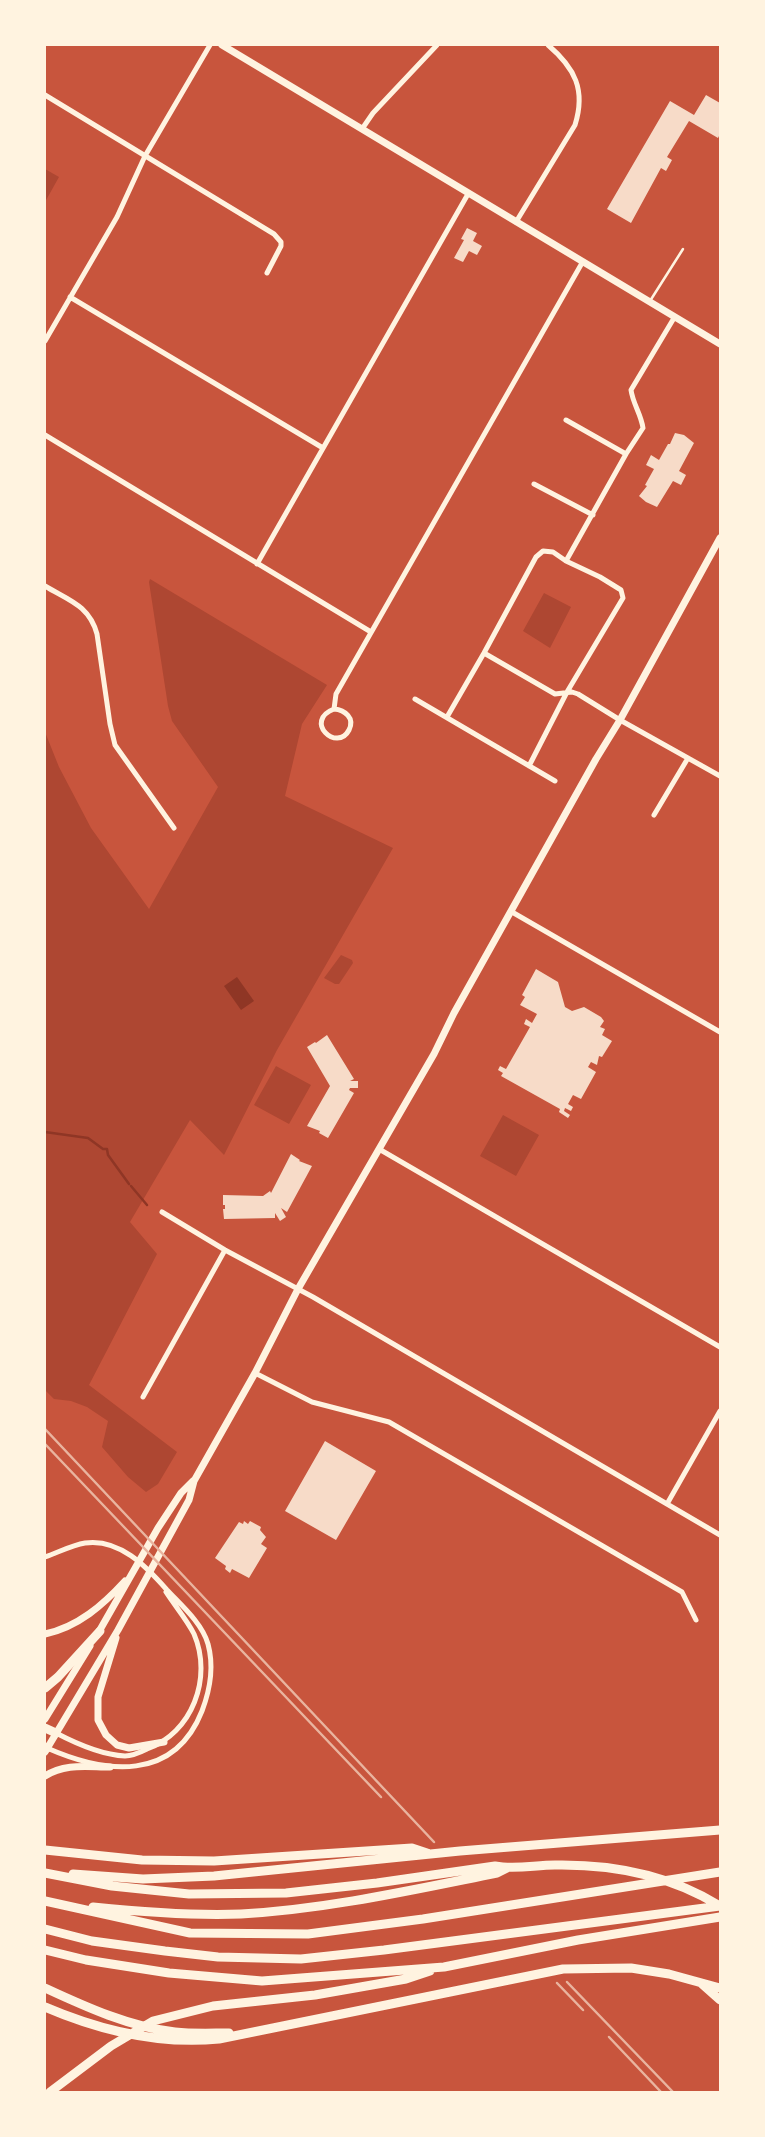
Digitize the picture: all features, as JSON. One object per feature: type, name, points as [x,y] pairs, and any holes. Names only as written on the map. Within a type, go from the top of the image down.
[{"type":"highway","points":[[45,1688],[58,1678],[100,1631]]},
{"type":"highway","points":[[45,1728],[56,1733]]},
{"type":"highway","points":[[45,1872],[143,1879],[214,1876],[432,1854],[720,1830]]},
{"type":"highway","points":[[45,1850],[142,1860],[214,1860],[412,1848],[432,1854]]},
{"type":"highway","points":[[45,1872],[112,1886],[189,1894],[209,1894],[286,1893],[377,1883],[495,1866],[508,1868],[542,1865],[596,1866],[624,1869],[655,1876],[682,1886],[720,1906]]},
{"type":"highway","points":[[49,1902],[160,1914],[240,1914],[356,1901],[497,1873],[508,1868]]},
{"type":"highway","points":[[49,1902],[190,1933],[308,1934],[423,1919],[720,1872]]},
{"type":"highway","points":[[45,1930],[92,1941],[165,1951],[218,1957],[301,1959],[720,1906]]},
{"type":"highway","points":[[50,2092],[95,2058],[153,2021],[172,2016],[213,2006],[315,1995],[406,1979],[444,1967],[578,1940],[720,1917]]},
{"type":"highway","points":[[45,1950],[86,1960],[168,1973],[262,1981],[444,1967]]},
{"type":"highway","points":[[45,2008],[109,2031],[161,2040],[194,2042],[219,2039],[563,1969],[630,1968],[669,1974],[720,1988]]},
{"type":"highway","points":[[700,1982],[720,2000]]},
{"type":"highway","points":[[45,1988],[122,2020],[147,2027],[176,2032],[244,2033]]},
{"type":"main road","points":[[222,45],[720,344]]},
{"type":"main road","points":[[46,1749],[118,1630],[189,1500],[194,1481],[255,1373],[298,1289],[379,1149],[720,538]]},
{"type":"main road","points":[[45,1719],[100,1631],[158,1528],[181,1492],[194,1481]]},
{"type":"main road","points":[[45,1634],[58,1631],[91,1614],[112,1596],[134,1572]]},
{"type":"main road","points":[[118,1630],[98,1697],[98,1720],[106,1735],[117,1745],[129,1748],[164,1742]]},
{"type":"main road","points":[[45,1776],[56,1769],[65,1767],[110,1767]]},
{"type":"street","points":[[45,341],[117,217],[145,156],[210,45]]},
{"type":"street","points":[[362,129],[373,113],[437,45]]},
{"type":"street","points":[[516,222],[575,125],[580,110],[579,88],[574,76],[565,61],[548,45]]},
{"type":"street","points":[[45,95],[274,234],[281,246],[267,273]]},
{"type":"street","points":[[257,564],[468,194]]},
{"type":"street","points":[[334,709],[336,694],[582,262]]},
{"type":"street","points":[[70,297],[323,448]]},
{"type":"street","points":[[566,561],[626,454],[643,428],[642,419],[632,402],[631,390],[674,318]]},
{"type":"street","points":[[566,420],[626,454]]},
{"type":"street","points":[[45,435],[371,632]]},
{"type":"street","points":[[534,484],[593,515]]},
{"type":"street","points":[[447,717],[536,557],[543,552],[552,552],[566,561],[600,576],[623,594],[623,598],[568,692],[529,766]]},
{"type":"street","points":[[45,586],[85,610],[93,620],[97,634],[110,724],[115,745],[174,828]]},
{"type":"street","points":[[484,653],[555,694],[568,692],[578,694],[620,720],[720,776]]},
{"type":"street","points":[[415,699],[555,781]]},
{"type":"street","points":[[334,709],[341,710],[347,714],[350,720],[351,727],[342,737],[328,736],[323,731],[321,724],[327,712],[334,709]]},
{"type":"street","points":[[654,814],[688,758]]},
{"type":"street","points":[[512,912],[720,1032]]},
{"type":"street","points":[[379,1149],[720,1347]]},
{"type":"street","points":[[162,1212],[720,1535]]},
{"type":"street","points":[[143,1397],[225,1250]]},
{"type":"street","points":[[255,1373],[312,1402],[389,1422],[682,1592],[696,1620]]},
{"type":"street","points":[[667,1504],[720,1411]]},
{"type":"street","points":[[45,1557],[84,1543],[101,1544],[122,1549],[156,1577],[194,1620],[208,1642],[211,1675],[198,1721],[190,1734],[180,1745],[156,1761],[143,1766],[110,1767],[46,1749]]},
{"type":"street","points":[[56,1733],[79,1745],[126,1756],[164,1742],[175,1734],[190,1714],[198,1691],[200,1678],[199,1654],[194,1634],[156,1577]]},
{"type":"lane","points":[[650,302],[683,249]]},
{"type":"shaded area","points":[[45,169],[59,177],[45,202]]},
{"type":"shaded area","points":[[150,579],[327,685],[302,724],[285,796],[393,848],[277,1050],[224,1155],[190,1120],[130,1222],[157,1254],[89,1385],[177,1452],[158,1484],[146,1492],[128,1477],[102,1447],[108,1421],[87,1407],[71,1401],[54,1399],[45,1390],[45,732],[59,767],[91,828],[149,909],[218,787],[172,721],[168,706]]},
{"type":"shaded area","points":[[544,593],[571,607],[550,648],[523,631]]},
{"type":"shaded area","points":[[341,955],[352,960],[353,963],[339,984],[335,984],[324,978]]},
{"type":"shaded area","points":[[237,977],[254,1001],[241,1010],[224,986]]},
{"type":"shaded area","points":[[276,1066],[311,1085],[289,1124],[254,1105]]},
{"type":"shaded area","points":[[503,1115],[539,1135],[516,1176],[480,1156]]},
{"type":"building","points":[[706,95],[720,103],[720,134],[718,138],[689,121],[667,157],[672,160],[666,171],[661,168],[631,223],[607,209],[670,101],[694,115]]},
{"type":"building","points":[[467,228],[477,233],[473,241],[482,246],[477,255],[469,251],[463,262],[454,258],[464,240],[461,239]]},
{"type":"building","points":[[675,433],[684,435],[694,443],[679,471],[686,475],[681,485],[673,481],[657,507],[639,496],[647,486],[645,485],[654,469],[646,465],[651,455],[659,460]]},
{"type":"building","points":[[536,969],[558,982],[565,1007],[572,1011],[584,1007],[601,1017],[604,1021],[600,1027],[605,1029],[602,1035],[612,1041],[602,1057],[599,1056],[597,1065],[591,1062],[588,1067],[596,1072],[581,1099],[573,1095],[568,1104],[573,1107],[571,1111],[565,1108],[564,1111],[570,1115],[568,1118],[559,1112],[560,1109],[501,1076],[503,1073],[498,1070],[500,1066],[506,1069],[530,1027],[524,1024],[526,1019],[532,1023],[537,1014],[520,1005],[525,997],[522,995]]},
{"type":"building","points":[[327,1035],[354,1079],[350,1081],[358,1081],[358,1088],[350,1088],[349,1090],[354,1093],[328,1138],[319,1133],[320,1131],[307,1126],[330,1086],[307,1047]]},
{"type":"building","points":[[291,1154],[299,1161],[312,1166],[287,1212],[281,1208],[286,1217],[280,1221],[275,1213],[275,1218],[224,1219],[223,1209],[225,1209],[225,1205],[223,1205],[223,1195],[263,1196],[270,1191],[271,1193]]},
{"type":"building","points":[[325,1441],[376,1471],[336,1540],[285,1511]]},
{"type":"building","points":[[244,1521],[248,1524],[250,1521],[261,1527],[260,1530],[266,1537],[261,1544],[267,1548],[249,1578],[232,1569],[230,1573],[225,1569],[226,1566],[215,1558],[239,1522],[243,1524]]},
{"type":"waterway","points":[[45,1132],[88,1138],[103,1149],[107,1149],[108,1155],[129,1184]]},
{"type":"waterway","points":[[131,1186],[147,1205]]},
{"type":"railway","points":[[45,1429],[434,1842]]},
{"type":"railway","points":[[45,1444],[381,1797]]},
{"type":"railway","points":[[567,1982],[673,2092]]},
{"type":"railway","points":[[557,1983],[583,2010]]},
{"type":"railway","points":[[609,2037],[661,2092]]}]
